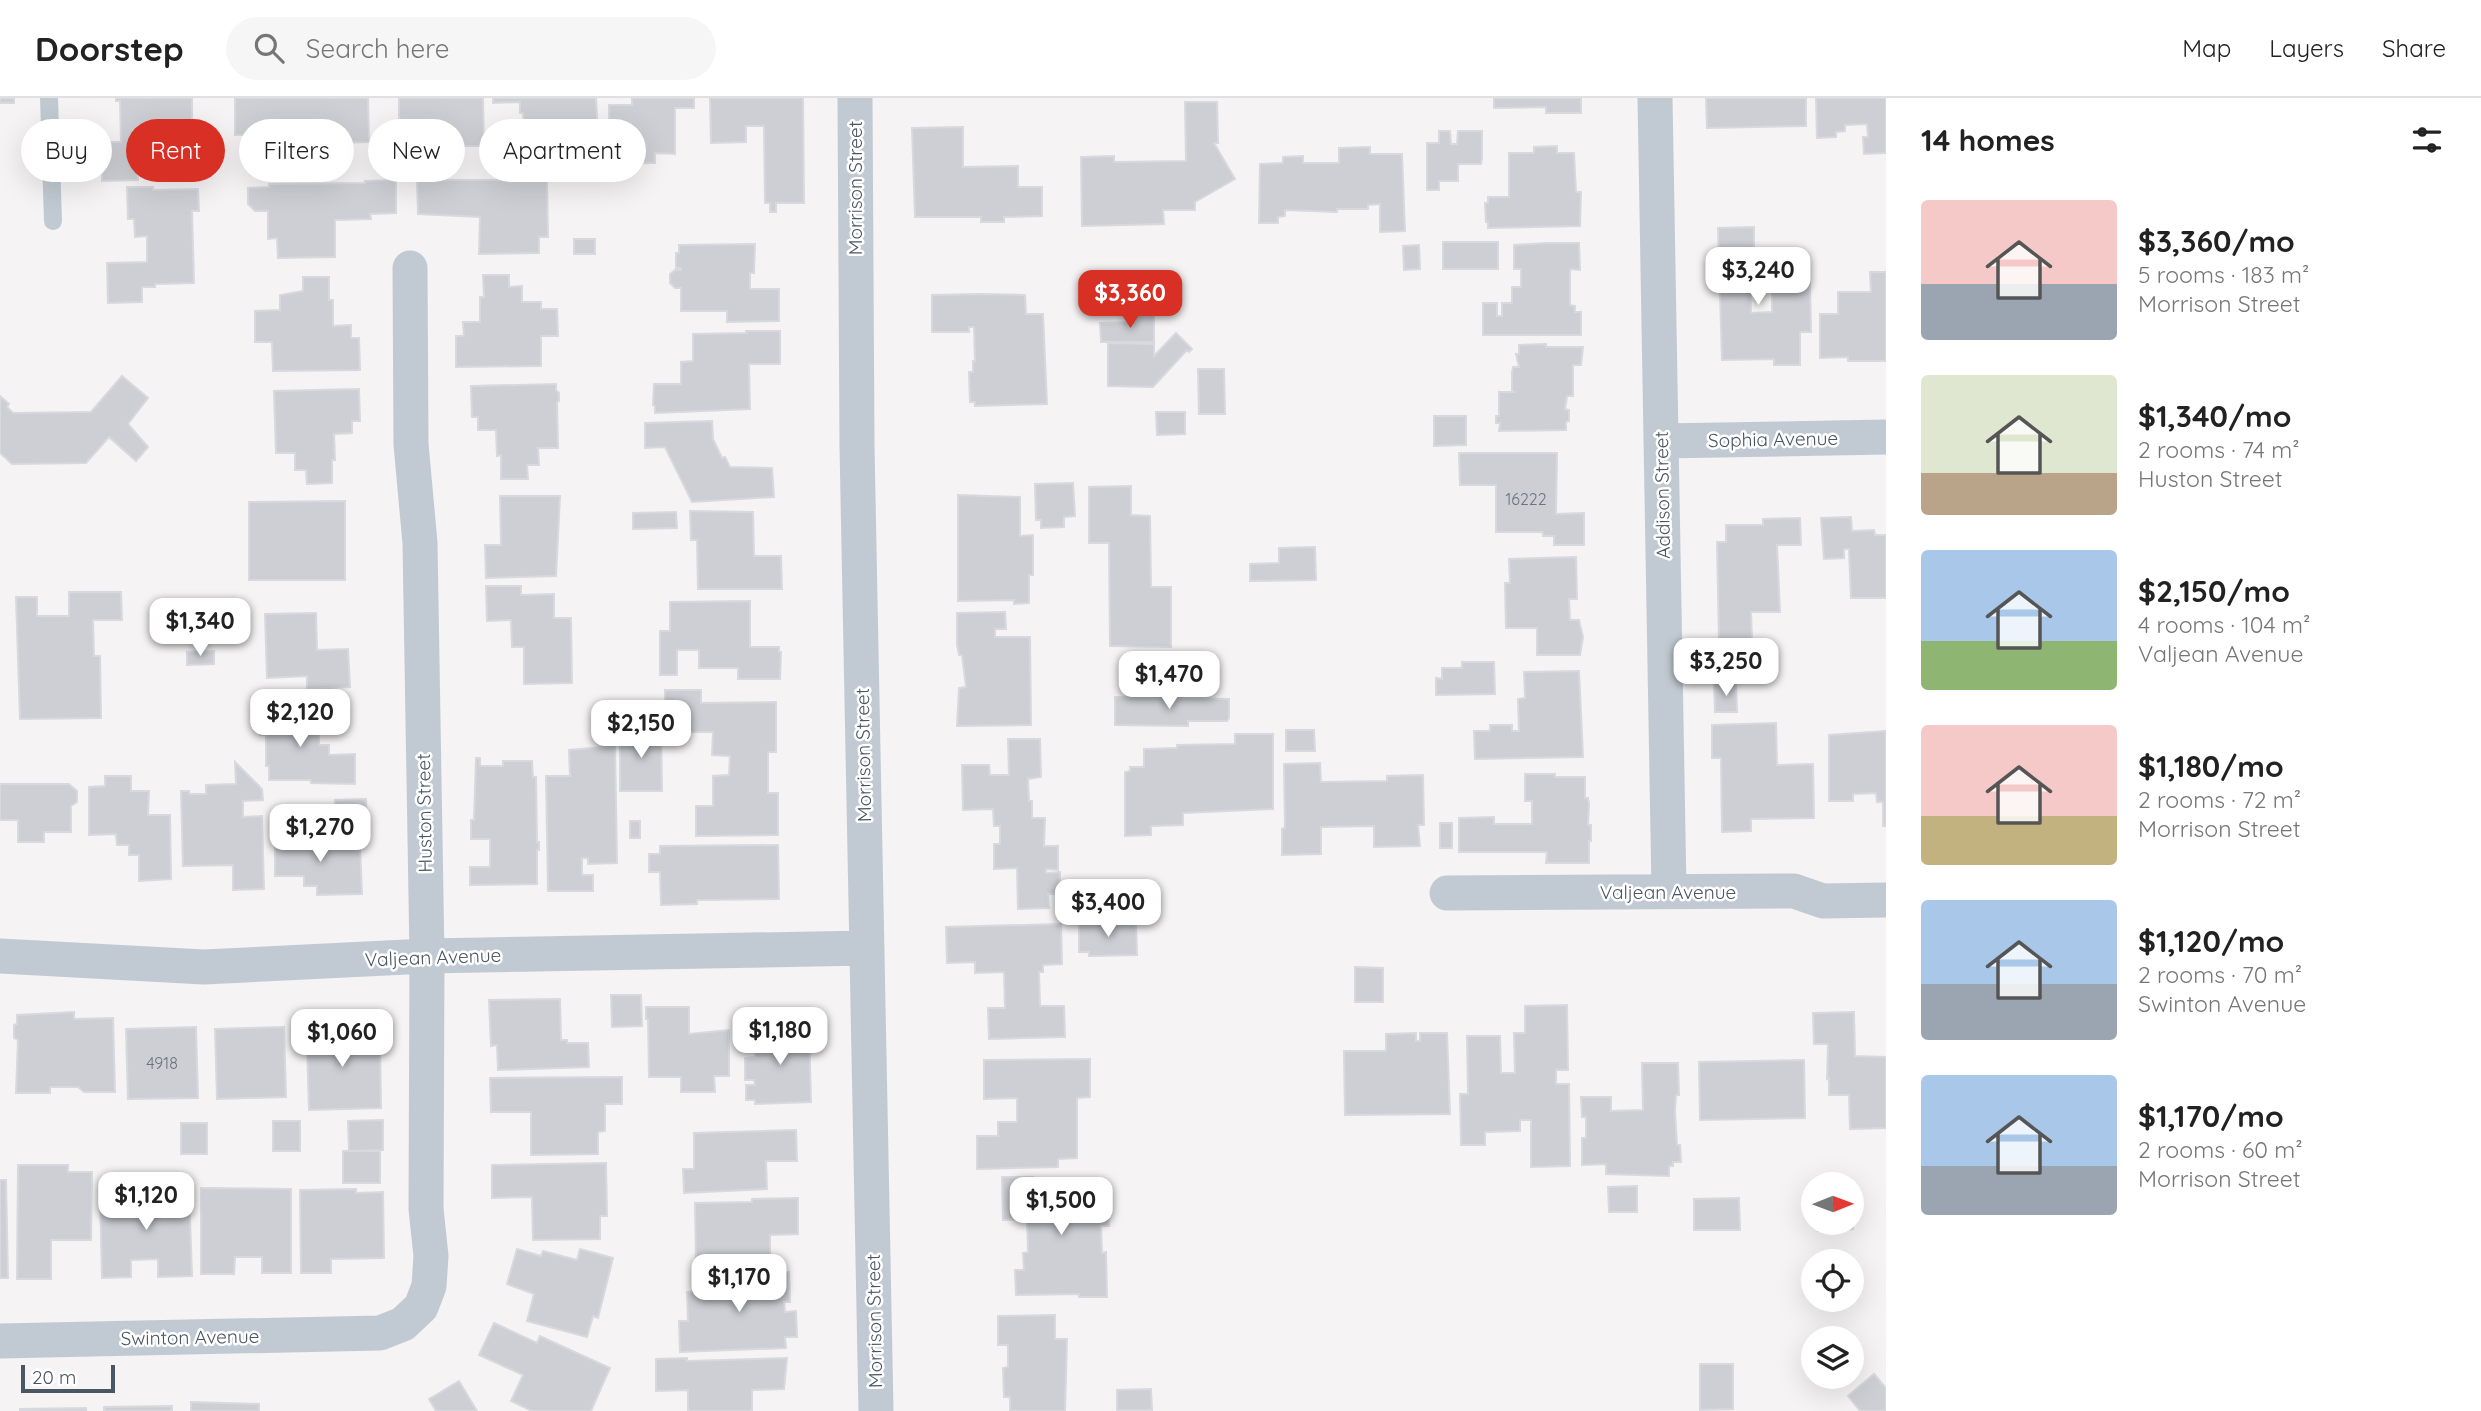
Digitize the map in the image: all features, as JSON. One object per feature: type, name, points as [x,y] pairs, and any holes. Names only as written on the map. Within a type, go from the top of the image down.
[{"type":"street","name":"Morrison Street","points":[[855,98],[857,446],[876,1411]]},
{"type":"street","name":"Addison Street","points":[[1655,98],[1668,891]]},
{"type":"street","name":"Huston Street","points":[[380,1333],[403,1324],[421,1307],[429,1286],[431,1256],[426,1209],[427,956],[420,542],[411,444],[410,268]]},
{"type":"street","name":"Sophia Avenue","points":[[1661,441],[1886,437]]},
{"type":"street","name":"Valjean Avenue","points":[[1447,893],[1794,891],[1823,901],[1886,900]]},
{"type":"street","name":"Valjean Avenue","points":[[0,956],[204,967],[427,956],[867,948]]},
{"type":"street","name":"Swinton Avenue","points":[[0,1340],[380,1333]]},
{"type":"lane","points":[[49,98],[53,221]]},
{"type":"building","points":[[0,98],[14,98],[14,103],[0,103]]},
{"type":"building","points":[[116,98],[192,98],[192,119],[126,119],[126,180],[112,181],[112,142],[121,142],[120,101],[116,101]]},
{"type":"building","points":[[235,98],[368,98],[368,142],[354,142],[354,119],[239,119],[239,135],[235,135]]},
{"type":"building","points":[[399,98],[483,98],[483,119],[479,119],[479,146],[465,146],[465,119],[399,119]]},
{"type":"building","points":[[493,98],[596,98],[597,119],[523,119],[523,113],[520,113],[520,102],[493,103]]},
{"type":"building","points":[[632,98],[694,98],[694,108],[675,108],[675,154],[655,153],[655,163],[646,163],[646,119],[609,119],[609,105],[632,105]]},
{"type":"building","points":[[710,98],[803,98],[804,203],[776,203],[776,212],[770,212],[770,203],[765,203],[764,126],[746,126],[746,142],[711,143]]},
{"type":"building","points":[[1494,98],[1581,98],[1581,113],[1546,113],[1546,107],[1494,108]]},
{"type":"building","points":[[1706,98],[1806,98],[1806,126],[1707,128]]},
{"type":"building","points":[[1816,98],[1886,98],[1886,153],[1864,154],[1863,137],[1868,137],[1867,124],[1845,125],[1845,131],[1836,132],[1836,137],[1817,138]]},
{"type":"building","points":[[1185,102],[1217,102],[1218,143],[1214,143],[1235,179],[1195,202],[1195,210],[1163,210],[1164,224],[1082,226],[1081,157],[1114,156],[1114,162],[1186,161]]},
{"type":"building","points":[[963,127],[963,167],[1018,166],[1018,187],[1042,187],[1042,216],[1004,217],[1004,222],[981,222],[981,217],[915,217],[912,128]]},
{"type":"building","points":[[1439,131],[1450,131],[1451,144],[1457,144],[1458,131],[1482,131],[1481,164],[1458,164],[1458,181],[1439,181],[1439,190],[1427,190],[1427,143],[1439,143]]},
{"type":"building","points":[[1557,146],[1557,153],[1574,153],[1576,192],[1581,192],[1580,226],[1488,228],[1485,203],[1488,203],[1488,197],[1509,197],[1509,153],[1534,153],[1534,147]]},
{"type":"building","points":[[1370,147],[1370,154],[1402,154],[1405,231],[1380,232],[1380,204],[1368,205],[1368,209],[1337,209],[1337,212],[1285,210],[1285,216],[1278,217],[1278,223],[1259,223],[1260,164],[1283,163],[1283,157],[1303,156],[1303,163],[1339,163],[1339,148]]},
{"type":"building","points":[[396,182],[396,213],[370,214],[371,219],[335,220],[335,257],[278,258],[277,238],[268,239],[268,211],[255,211],[248,204],[248,188],[269,187],[269,184]]},
{"type":"building","points":[[417,182],[547,182],[548,237],[539,237],[539,253],[479,254],[480,217],[418,214]]},
{"type":"building","points":[[127,187],[153,187],[153,190],[198,189],[199,211],[192,211],[194,283],[142,287],[142,302],[108,303],[107,263],[147,262],[147,236],[135,237],[134,219],[128,219]]},
{"type":"building","points":[[1754,227],[1754,278],[1750,278],[1751,313],[1772,312],[1772,283],[1793,280],[1793,283],[1810,283],[1811,332],[1800,332],[1800,365],[1774,365],[1774,359],[1722,360],[1718,228]]},
{"type":"building","points":[[574,239],[595,239],[595,254],[574,254]]},
{"type":"building","points":[[1443,242],[1498,242],[1498,269],[1443,269]]},
{"type":"building","points":[[1579,243],[1580,270],[1570,269],[1570,305],[1575,306],[1575,312],[1581,312],[1581,335],[1483,335],[1483,303],[1497,303],[1497,316],[1502,316],[1502,303],[1512,303],[1512,287],[1521,287],[1521,269],[1514,269],[1514,245]]},
{"type":"building","points":[[755,244],[754,273],[750,273],[750,289],[779,289],[779,321],[727,322],[727,311],[681,311],[681,288],[675,288],[670,283],[670,274],[681,270],[676,268],[679,245]]},
{"type":"building","points":[[1419,245],[1420,269],[1404,270],[1403,246]]},
{"type":"building","points":[[1171,271],[1179,276],[1180,280],[1175,288],[1171,289],[1163,284],[1162,280],[1167,272]]},
{"type":"building","points":[[1870,272],[1886,272],[1886,361],[1848,361],[1848,357],[1820,358],[1820,314],[1838,314],[1838,292],[1871,292]]},
{"type":"building","points":[[483,275],[509,275],[509,287],[522,286],[522,302],[541,302],[541,309],[557,309],[558,336],[541,336],[541,366],[456,367],[456,336],[464,336],[463,322],[480,322],[480,297],[484,297]]},
{"type":"building","points":[[303,277],[329,277],[329,300],[333,300],[333,326],[351,325],[351,338],[359,338],[360,370],[273,371],[272,342],[255,342],[255,311],[280,310],[280,295],[303,291]]},
{"type":"building","points":[[932,295],[1025,295],[1026,314],[1043,314],[1047,404],[975,406],[975,402],[970,402],[969,372],[973,372],[975,361],[974,327],[969,327],[969,332],[932,332]]},
{"type":"building","points":[[1154,312],[1154,342],[1101,342],[1100,323],[1131,322],[1134,313]]},
{"type":"building","points":[[780,331],[780,364],[749,364],[750,409],[655,413],[654,384],[681,384],[681,362],[693,361],[693,334]]},
{"type":"building","points":[[1176,333],[1192,349],[1189,352],[1187,350],[1153,387],[1108,386],[1108,343],[1154,344],[1154,356]]},
{"type":"building","points":[[1546,344],[1546,347],[1583,347],[1581,365],[1573,365],[1573,396],[1567,396],[1565,409],[1569,410],[1569,421],[1566,422],[1566,430],[1499,431],[1500,423],[1496,423],[1496,416],[1499,416],[1499,392],[1514,392],[1512,372],[1513,367],[1519,367],[1516,354],[1519,354],[1519,345]]},
{"type":"building","points":[[1198,369],[1224,369],[1225,414],[1199,414]]},
{"type":"building","points":[[122,376],[148,398],[128,424],[148,447],[136,461],[109,437],[86,463],[12,464],[0,453],[0,396],[9,404],[7,407],[13,413],[91,412]]},
{"type":"building","points":[[556,384],[559,393],[558,448],[538,448],[539,465],[527,465],[528,479],[501,479],[501,455],[497,456],[496,430],[478,430],[478,417],[472,417],[471,386]]},
{"type":"building","points":[[359,389],[360,421],[352,421],[352,433],[334,434],[332,483],[307,484],[306,470],[295,470],[295,453],[276,453],[274,391]]},
{"type":"building","points":[[1156,412],[1185,412],[1185,434],[1157,435]]},
{"type":"building","points":[[1434,416],[1466,416],[1466,445],[1434,446]]},
{"type":"building","points":[[712,421],[713,439],[722,458],[725,457],[730,467],[772,468],[774,497],[692,502],[665,447],[645,448],[645,423]]},
{"type":"building","points":[[1459,453],[1557,453],[1556,514],[1584,513],[1584,545],[1554,545],[1554,536],[1543,536],[1543,532],[1496,532],[1496,485],[1460,485]]},
{"type":"building","points":[[1073,483],[1075,516],[1064,517],[1064,527],[1041,528],[1041,520],[1036,520],[1035,484]]},
{"type":"building","points":[[1131,486],[1131,515],[1150,516],[1151,587],[1171,587],[1171,647],[1110,646],[1109,543],[1089,543],[1089,487]]},
{"type":"building","points":[[958,495],[1020,497],[1020,536],[1033,535],[1033,575],[1029,575],[1029,603],[1014,604],[1014,600],[958,601]]},
{"type":"building","points":[[500,496],[560,496],[556,576],[486,578],[485,545],[501,545]]},
{"type":"building","points":[[345,501],[345,580],[249,580],[249,502]]},
{"type":"building","points":[[690,511],[753,512],[754,556],[781,556],[782,589],[698,589],[697,540],[691,540]]},
{"type":"building","points":[[676,512],[677,528],[633,529],[633,513]]},
{"type":"building","points":[[1851,517],[1852,531],[1874,530],[1875,535],[1886,535],[1886,598],[1851,598],[1849,549],[1844,549],[1844,558],[1824,559],[1821,518]]},
{"type":"building","points":[[1800,518],[1801,545],[1777,545],[1780,612],[1751,612],[1752,640],[1719,640],[1717,542],[1726,542],[1726,525],[1763,525],[1763,519]]},
{"type":"building","points":[[1315,547],[1316,580],[1250,581],[1250,564],[1279,563],[1279,548]]},
{"type":"building","points":[[1576,557],[1577,599],[1569,599],[1570,620],[1579,620],[1583,637],[1580,655],[1537,655],[1537,628],[1506,628],[1505,583],[1510,583],[1509,559]]},
{"type":"building","points":[[486,586],[521,586],[521,595],[554,594],[554,618],[571,618],[572,683],[524,684],[524,647],[512,647],[511,620],[487,621]]},
{"type":"building","points":[[69,592],[121,592],[122,620],[93,620],[94,656],[100,656],[101,718],[20,719],[16,597],[37,597],[37,616],[69,616]]},
{"type":"building","points":[[750,601],[750,647],[779,647],[780,679],[738,679],[738,668],[699,668],[699,650],[677,650],[677,675],[660,675],[660,631],[670,631],[670,602]]},
{"type":"building","points":[[213,609],[214,640],[177,640],[177,610]]},
{"type":"building","points":[[1005,612],[1006,629],[995,629],[995,637],[1030,637],[1031,725],[957,726],[959,688],[966,687],[962,655],[959,655],[957,645],[957,613]]},
{"type":"building","points":[[316,613],[317,650],[348,649],[350,687],[307,689],[307,676],[267,678],[265,614]]},
{"type":"building","points":[[214,651],[214,664],[187,665],[187,652]]},
{"type":"building","points":[[1462,662],[1494,662],[1495,694],[1436,695],[1436,678],[1442,679],[1442,668],[1462,668]]},
{"type":"building","points":[[1579,671],[1583,757],[1475,759],[1474,731],[1490,731],[1490,725],[1512,725],[1512,731],[1519,731],[1518,699],[1525,698],[1524,672]]},
{"type":"building","points":[[1714,683],[1736,683],[1737,712],[1715,712]]},
{"type":"building","points":[[665,690],[701,690],[701,703],[776,702],[776,752],[768,752],[768,793],[778,793],[778,835],[696,836],[696,806],[713,806],[713,776],[729,775],[730,756],[712,755],[713,732],[665,732]]},
{"type":"building","points":[[1115,697],[1229,699],[1229,718],[1227,721],[1188,721],[1188,726],[1115,725]]},
{"type":"building","points":[[260,705],[308,705],[308,732],[319,732],[319,745],[329,745],[329,755],[355,754],[355,784],[269,780],[266,735],[260,735]]},
{"type":"building","points":[[1776,723],[1777,765],[1813,764],[1814,818],[1751,819],[1751,831],[1722,832],[1721,758],[1712,758],[1712,725]]},
{"type":"building","points":[[661,728],[662,791],[620,791],[620,729]]},
{"type":"building","points":[[1286,730],[1314,730],[1315,751],[1286,751]]},
{"type":"building","points":[[1886,731],[1886,826],[1883,826],[1883,802],[1877,802],[1876,793],[1853,794],[1853,801],[1829,801],[1829,735]]},
{"type":"building","points":[[1235,734],[1273,734],[1273,809],[1183,813],[1183,825],[1151,826],[1151,835],[1125,836],[1125,772],[1130,771],[1130,767],[1144,767],[1144,749],[1177,748],[1177,745],[1235,744]]},
{"type":"building","points":[[1008,739],[1040,739],[1041,777],[1028,779],[1029,801],[1032,801],[1032,818],[1045,818],[1044,846],[1058,846],[1058,870],[1046,869],[1046,873],[1060,872],[1060,894],[1048,894],[1049,908],[1018,909],[1017,868],[994,869],[994,844],[1000,844],[1000,826],[994,826],[993,809],[963,810],[962,765],[989,765],[990,775],[1009,775]]},
{"type":"building","points":[[615,746],[617,863],[588,864],[588,858],[582,858],[582,875],[593,875],[593,891],[548,891],[546,776],[570,776],[569,750]]},
{"type":"building","points":[[476,758],[480,758],[480,766],[503,766],[503,761],[532,761],[533,777],[536,777],[539,842],[537,884],[470,885],[470,867],[490,867],[490,839],[471,839]]},
{"type":"building","points":[[235,762],[262,789],[263,800],[243,801],[243,817],[262,816],[264,889],[233,890],[233,865],[183,866],[181,791],[206,794],[206,785],[236,784]]},
{"type":"building","points":[[1320,763],[1321,782],[1387,781],[1387,776],[1423,775],[1424,825],[1418,825],[1420,846],[1374,847],[1374,826],[1321,827],[1321,854],[1282,855],[1282,829],[1285,828],[1284,764]]},
{"type":"building","points":[[1525,774],[1585,777],[1585,798],[1588,798],[1589,804],[1588,825],[1591,825],[1589,863],[1546,863],[1547,852],[1459,852],[1459,818],[1494,817],[1494,824],[1532,824],[1532,801],[1525,801]]},
{"type":"building","points":[[105,776],[131,776],[131,791],[149,791],[148,815],[170,815],[171,879],[139,881],[139,855],[129,855],[129,845],[117,845],[116,834],[89,835],[89,787],[105,786]]},
{"type":"building","points":[[0,784],[69,784],[77,791],[77,802],[71,806],[71,832],[44,832],[44,842],[18,842],[18,820],[0,820]]},
{"type":"building","points":[[366,799],[367,826],[335,827],[335,800]]},
{"type":"building","points":[[630,821],[640,821],[640,838],[630,838]]},
{"type":"building","points":[[1440,823],[1452,823],[1452,848],[1440,848]]},
{"type":"building","points":[[335,837],[335,846],[360,846],[362,894],[317,895],[317,886],[304,886],[304,876],[275,876],[275,838]]},
{"type":"building","points":[[778,845],[779,899],[697,900],[697,904],[661,905],[660,872],[649,872],[649,854],[660,854],[660,846]]},
{"type":"building","points":[[1136,921],[1137,955],[1089,956],[1089,952],[1079,952],[1079,923]]},
{"type":"building","points":[[1061,924],[1062,964],[1043,965],[1043,972],[1039,972],[1040,1006],[1064,1006],[1065,1037],[989,1039],[988,1008],[1005,1008],[1004,972],[975,973],[975,962],[947,963],[946,927]]},
{"type":"building","points":[[1355,967],[1383,968],[1383,1002],[1355,1002]]},
{"type":"building","points":[[611,995],[641,995],[642,1026],[612,1027]]},
{"type":"building","points":[[560,999],[561,1040],[567,1040],[567,1043],[588,1043],[589,1067],[498,1070],[497,1045],[491,1046],[489,1000]]},
{"type":"building","points":[[1567,1005],[1568,1070],[1556,1070],[1556,1084],[1569,1084],[1570,1166],[1531,1167],[1531,1120],[1520,1120],[1520,1131],[1485,1132],[1485,1145],[1461,1145],[1460,1094],[1468,1094],[1467,1036],[1500,1036],[1501,1073],[1515,1073],[1514,1033],[1525,1033],[1525,1006]]},
{"type":"building","points":[[646,1007],[689,1007],[689,1034],[729,1030],[729,1076],[714,1076],[715,1092],[681,1092],[681,1077],[649,1077]]},
{"type":"building","points":[[74,1012],[74,1019],[113,1018],[115,1092],[84,1092],[78,1087],[50,1087],[50,1093],[16,1093],[18,1040],[14,1038],[14,1025],[17,1024],[17,1015]]},
{"type":"building","points":[[1854,1012],[1855,1056],[1886,1057],[1886,1128],[1850,1129],[1849,1095],[1829,1095],[1828,1044],[1814,1044],[1813,1013]]},
{"type":"building","points":[[339,1024],[340,1037],[380,1036],[381,1108],[309,1110],[304,1025]]},
{"type":"building","points":[[196,1027],[198,1098],[128,1099],[126,1029]]},
{"type":"building","points":[[284,1027],[286,1097],[217,1099],[215,1029]]},
{"type":"building","points":[[755,1028],[809,1029],[811,1102],[755,1104],[755,1100],[746,1100],[746,1085],[755,1085],[754,1080],[745,1080],[745,1058],[755,1057]]},
{"type":"building","points":[[1416,1033],[1416,1041],[1420,1041],[1420,1033],[1447,1033],[1450,1114],[1345,1115],[1344,1051],[1386,1051],[1386,1034]]},
{"type":"building","points":[[1090,1059],[1090,1097],[1077,1098],[1077,1158],[1058,1159],[1058,1167],[977,1169],[977,1136],[998,1136],[998,1122],[1017,1122],[1017,1098],[984,1099],[984,1060]]},
{"type":"building","points":[[1804,1060],[1805,1118],[1700,1120],[1699,1062]]},
{"type":"building","points":[[1642,1063],[1678,1063],[1679,1095],[1676,1095],[1675,1111],[1681,1162],[1673,1162],[1673,1166],[1669,1166],[1669,1176],[1606,1174],[1606,1164],[1582,1165],[1582,1138],[1586,1138],[1586,1117],[1582,1117],[1581,1097],[1611,1097],[1611,1111],[1643,1110]]},
{"type":"building","points":[[622,1077],[622,1104],[605,1104],[605,1131],[598,1132],[598,1154],[531,1155],[531,1112],[491,1112],[490,1078]]},
{"type":"building","points":[[383,1120],[383,1150],[349,1151],[348,1121]]},
{"type":"building","points":[[273,1121],[300,1121],[300,1151],[273,1151]]},
{"type":"building","points":[[181,1123],[207,1123],[207,1154],[181,1154]]},
{"type":"building","points":[[796,1130],[797,1161],[766,1161],[767,1189],[684,1193],[683,1169],[694,1169],[694,1133]]},
{"type":"building","points":[[343,1151],[380,1151],[380,1183],[343,1183]]},
{"type":"building","points":[[606,1163],[607,1216],[600,1216],[600,1239],[533,1240],[532,1197],[492,1198],[492,1165]]},
{"type":"building","points":[[18,1165],[68,1165],[68,1172],[92,1172],[91,1240],[51,1240],[51,1279],[17,1279]]},
{"type":"building","points":[[1002,1177],[1033,1177],[1033,1203],[1052,1203],[1051,1183],[1107,1182],[1109,1226],[1101,1226],[1102,1253],[1106,1252],[1107,1297],[1079,1297],[1079,1294],[1016,1295],[1015,1270],[1024,1270],[1023,1253],[1028,1252],[1027,1219],[1003,1220]]},
{"type":"building","points":[[0,1180],[6,1180],[8,1278],[0,1278]]},
{"type":"building","points":[[1637,1186],[1637,1212],[1609,1212],[1608,1187]]},
{"type":"building","points":[[201,1188],[291,1189],[291,1273],[262,1273],[262,1257],[235,1257],[234,1274],[201,1274]]},
{"type":"building","points":[[189,1189],[192,1276],[158,1277],[158,1259],[131,1260],[131,1277],[102,1278],[100,1194],[127,1194],[127,1190]]},
{"type":"building","points":[[356,1189],[356,1193],[383,1192],[384,1258],[331,1259],[331,1273],[301,1273],[300,1190]]},
{"type":"building","points":[[798,1198],[798,1234],[770,1235],[770,1262],[696,1263],[695,1203]]},
{"type":"building","points":[[1739,1198],[1740,1230],[1694,1230],[1694,1199]]},
{"type":"building","points":[[517,1249],[541,1256],[543,1251],[577,1260],[580,1249],[613,1258],[598,1318],[593,1316],[587,1337],[527,1321],[534,1294],[507,1284]]},
{"type":"building","points":[[789,1272],[790,1302],[784,1302],[785,1312],[796,1311],[797,1337],[785,1337],[786,1348],[680,1352],[679,1321],[688,1321],[687,1292],[706,1291],[706,1275],[743,1274],[743,1277],[752,1276],[752,1273]]},
{"type":"building","points":[[1055,1315],[1055,1339],[1067,1339],[1065,1411],[1010,1411],[1010,1397],[1004,1397],[1003,1368],[1008,1367],[1008,1345],[998,1345],[998,1316]]},
{"type":"building","points":[[494,1323],[537,1343],[540,1336],[610,1368],[591,1411],[532,1411],[511,1401],[523,1375],[479,1355]]},
{"type":"building","points":[[687,1358],[687,1361],[787,1358],[784,1389],[752,1390],[752,1411],[688,1411],[688,1390],[656,1391],[656,1359]]},
{"type":"building","points":[[1700,1364],[1733,1364],[1733,1409],[1700,1410]]},
{"type":"building","points":[[1874,1374],[1886,1388],[1886,1411],[1860,1411],[1848,1396],[1856,1389],[1864,1389],[1864,1382]]},
{"type":"building","points":[[459,1381],[477,1411],[436,1411],[429,1399]]},
{"type":"building","points":[[1151,1389],[1152,1410],[1117,1410],[1117,1390]]},
{"type":"building","points":[[191,1402],[259,1404],[259,1411],[191,1411]]},
{"type":"building","points":[[172,1406],[172,1411],[104,1411],[104,1407]]},
{"type":"building","points":[[86,1408],[86,1411],[20,1411],[20,1409]]}]
